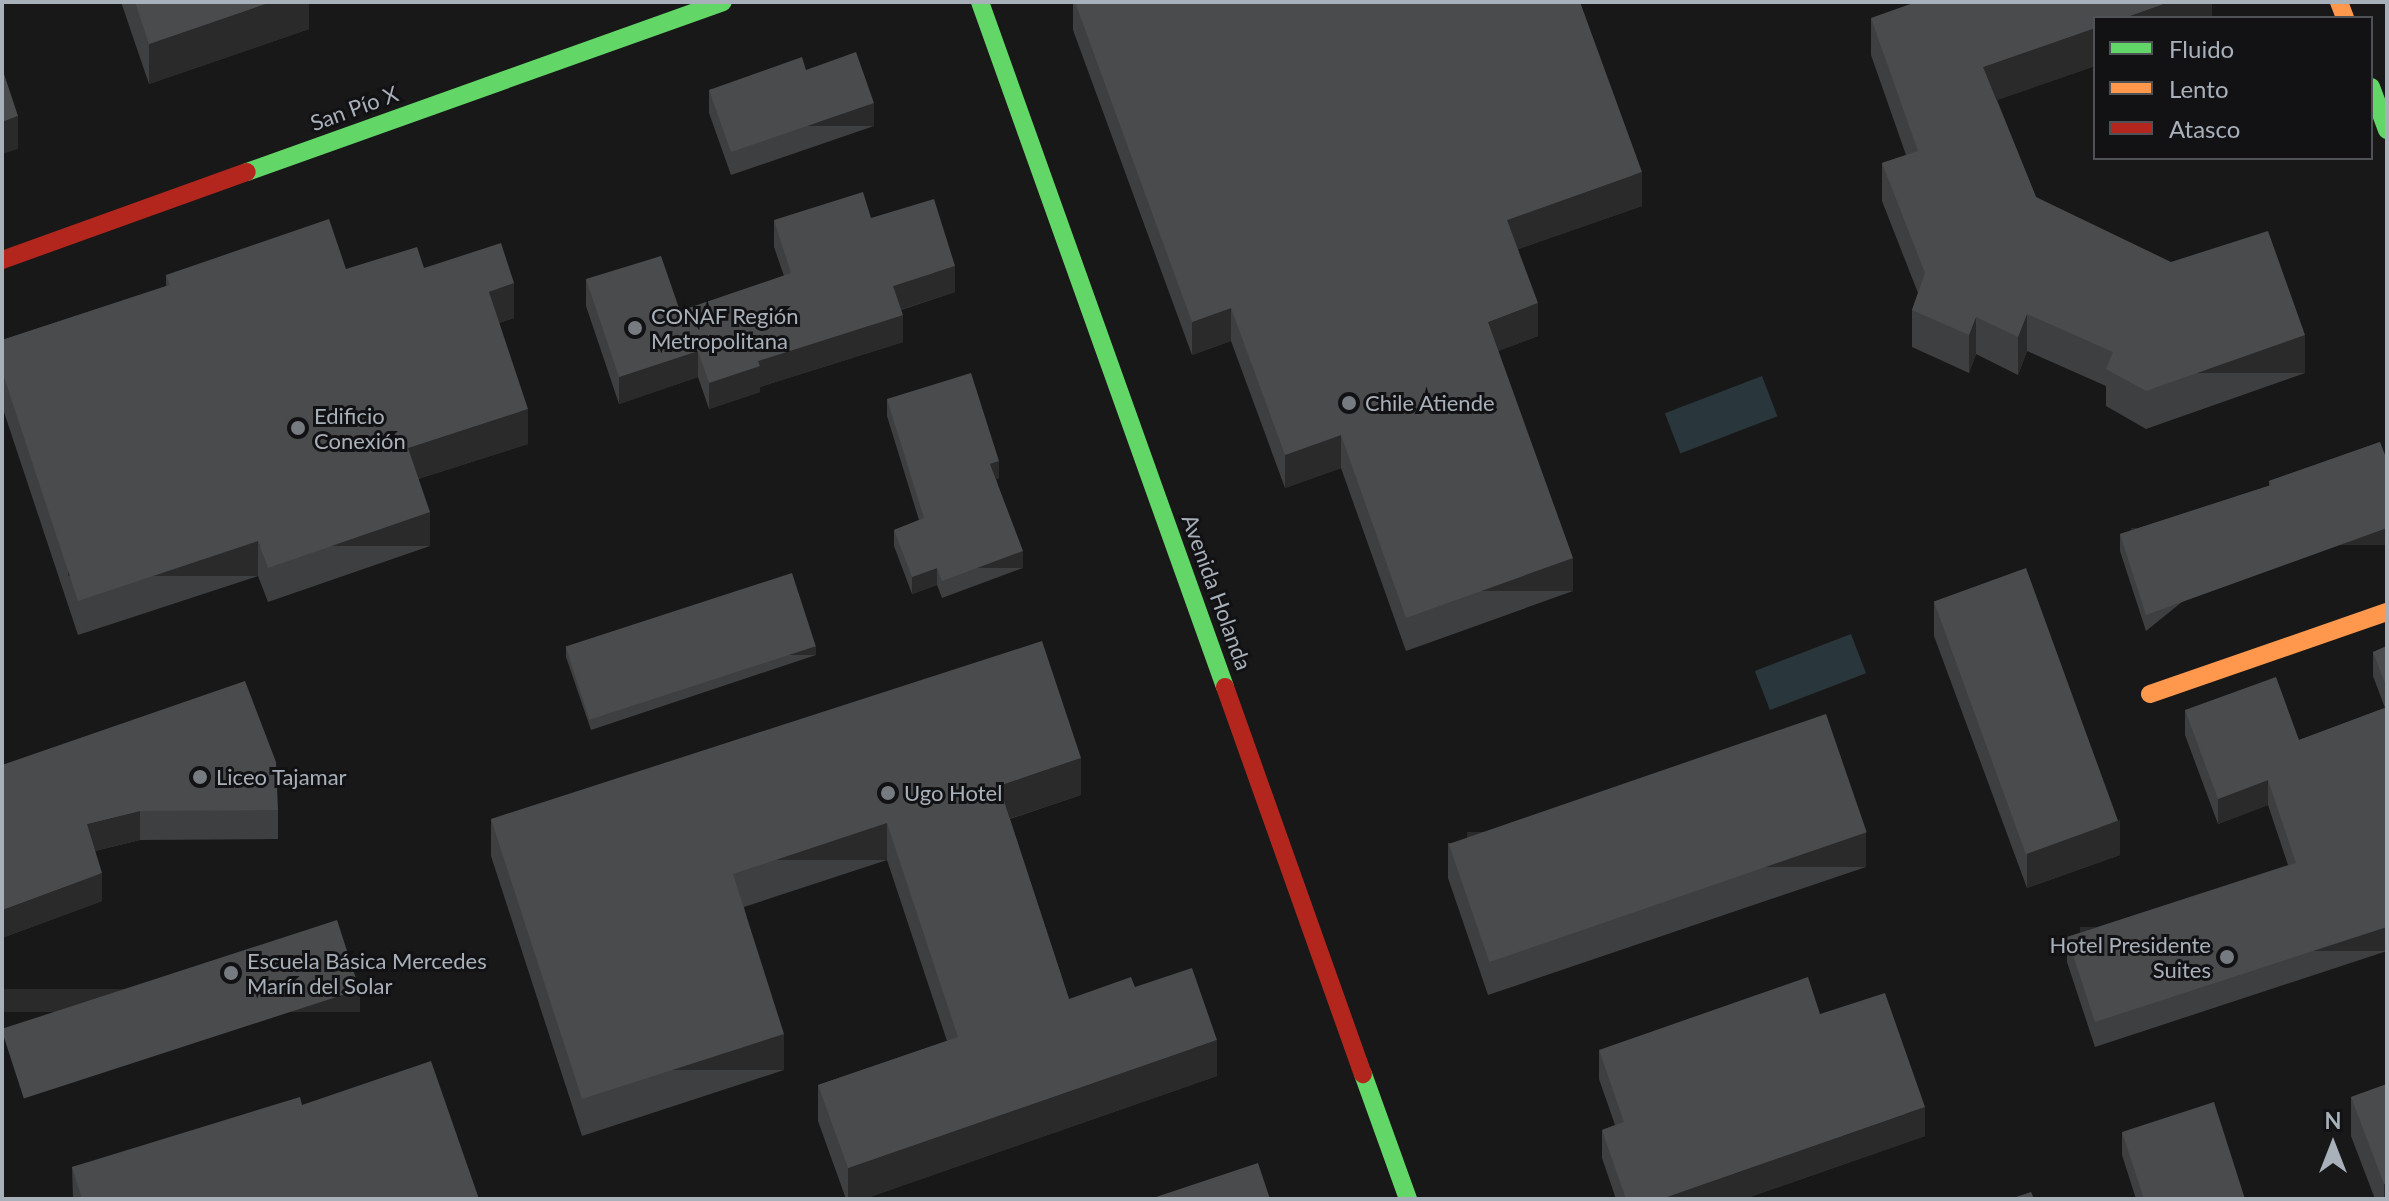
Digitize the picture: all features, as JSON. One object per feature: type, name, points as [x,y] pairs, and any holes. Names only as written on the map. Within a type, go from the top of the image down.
[{"type":"street","name":"San Pío X","points":[[2,260],[723,2]]},
{"type":"street","name":"Avenida Holanda","points":[[980,2],[1408,1199]]},
{"type":"street","points":[[2373,92],[2387,130]]},
{"type":"street","points":[[2150,694],[2387,612]]},
{"type":"shaded area","points":[[1762,376],[1777,416],[1680,453],[1665,413]]},
{"type":"shaded area","points":[[1851,634],[1866,673],[1770,710],[1755,671]]},
{"type":"building","points":[[135,2],[271,2],[149,44]]},
{"type":"building","points":[[1075,2],[1580,2],[1642,172],[1507,220],[1538,303],[1488,322],[1573,558],[1406,618],[1341,435],[1285,455],[1231,308],[1192,322]]},
{"type":"building","points":[[1916,2],[2169,2],[2130,16],[2093,16],[2093,29],[1983,67],[2036,197],[2171,262],[2268,231],[2305,335],[2146,391],[2106,369],[2113,352],[2027,314],[2018,337],[1976,317],[1969,335],[1912,310],[1925,273],[1882,163],[1918,151],[1871,18]]},
{"type":"building","points":[[856,52],[874,103],[731,152],[709,90],[802,57],[806,70]]},
{"type":"building","points":[[2,68],[18,116],[2,122]]},
{"type":"building","points":[[863,192],[871,218],[934,199],[955,266],[893,286],[903,315],[758,361],[760,366],[709,383],[698,351],[619,377],[586,279],[661,256],[680,311],[791,273],[774,220]]},
{"type":"building","points":[[329,219],[346,269],[417,247],[424,268],[501,243],[514,283],[489,292],[528,409],[408,448],[430,512],[268,568],[258,541],[78,601],[2,371],[2,340],[170,285],[166,275]]},
{"type":"building","points":[[971,373],[999,461],[990,464],[1023,551],[942,581],[937,568],[912,577],[894,530],[924,518],[887,399]]},
{"type":"building","points":[[2380,442],[2387,460],[2387,528],[2146,615],[2120,534],[2271,485],[2269,481]]},
{"type":"building","points":[[2026,568],[2118,821],[2026,854],[1934,602]]},
{"type":"building","points":[[792,573],[816,646],[589,720],[566,647]]},
{"type":"building","points":[[1042,641],[1081,758],[999,786],[1069,999],[1131,977],[1135,987],[1192,968],[1217,1040],[848,1168],[818,1085],[958,1037],[887,823],[733,874],[784,1034],[582,1099],[491,819]]},
{"type":"building","points":[[2387,646],[2387,688],[2373,652]]},
{"type":"building","points":[[2276,677],[2299,740],[2387,707],[2387,927],[2095,1022],[2067,937],[2296,863],[2268,780],[2218,799],[2185,710]]},
{"type":"building","points":[[245,681],[276,762],[278,810],[140,811],[87,824],[102,873],[2,910],[2,765]]},
{"type":"building","points":[[1826,714],[1867,832],[1489,962],[1449,844]]},
{"type":"building","points":[[337,920],[360,989],[24,1099],[2,1029]]},
{"type":"building","points":[[1808,977],[1820,1014],[1885,993],[1925,1107],[1661,1199],[1626,1199],[1602,1130],[1624,1122],[1599,1050]]},
{"type":"building","points":[[431,1061],[479,1199],[82,1199],[72,1167],[300,1097],[302,1105]]},
{"type":"building","points":[[2387,1084],[2387,1183],[2384,1184],[2351,1097]]},
{"type":"building","points":[[2214,1102],[2245,1199],[2144,1199],[2122,1132]]},
{"type":"building","points":[[1258,1163],[1270,1199],[1150,1199]]},
{"type":"building","points":[[2031,1192],[2034,1199],[2010,1199]]},
{"type":"traffic: fast","points":[[247,172],[723,2]]},
{"type":"traffic: fast","points":[[980,2],[1225,687]]},
{"type":"traffic: fast","points":[[2373,92],[2387,130]]},
{"type":"traffic: fast","points":[[1363,1074],[1408,1199]]},
{"type":"traffic: slow","points":[[2339,2],[2344,16]]},
{"type":"traffic: slow","points":[[2150,694],[2387,612]]},
{"type":"traffic: jam","points":[[2,260],[247,172]]},
{"type":"traffic: jam","points":[[1225,687],[1363,1074]]},
{"type":"place","name":"CONAF Región Metropolitana","points":[[635,328]]},
{"type":"place","name":"Chile Atiende","points":[[1349,403]]},
{"type":"place","name":"Edificio Conexión","points":[[298,428]]},
{"type":"place","name":"Liceo Tajamar","points":[[200,777]]},
{"type":"place","name":"Ugo Hotel","points":[[888,793]]},
{"type":"place","name":"Hotel Presidente Suites","points":[[2227,957]]},
{"type":"place","name":"Escuela Básica Mercedes Marín del Solar","points":[[231,973]]}]
